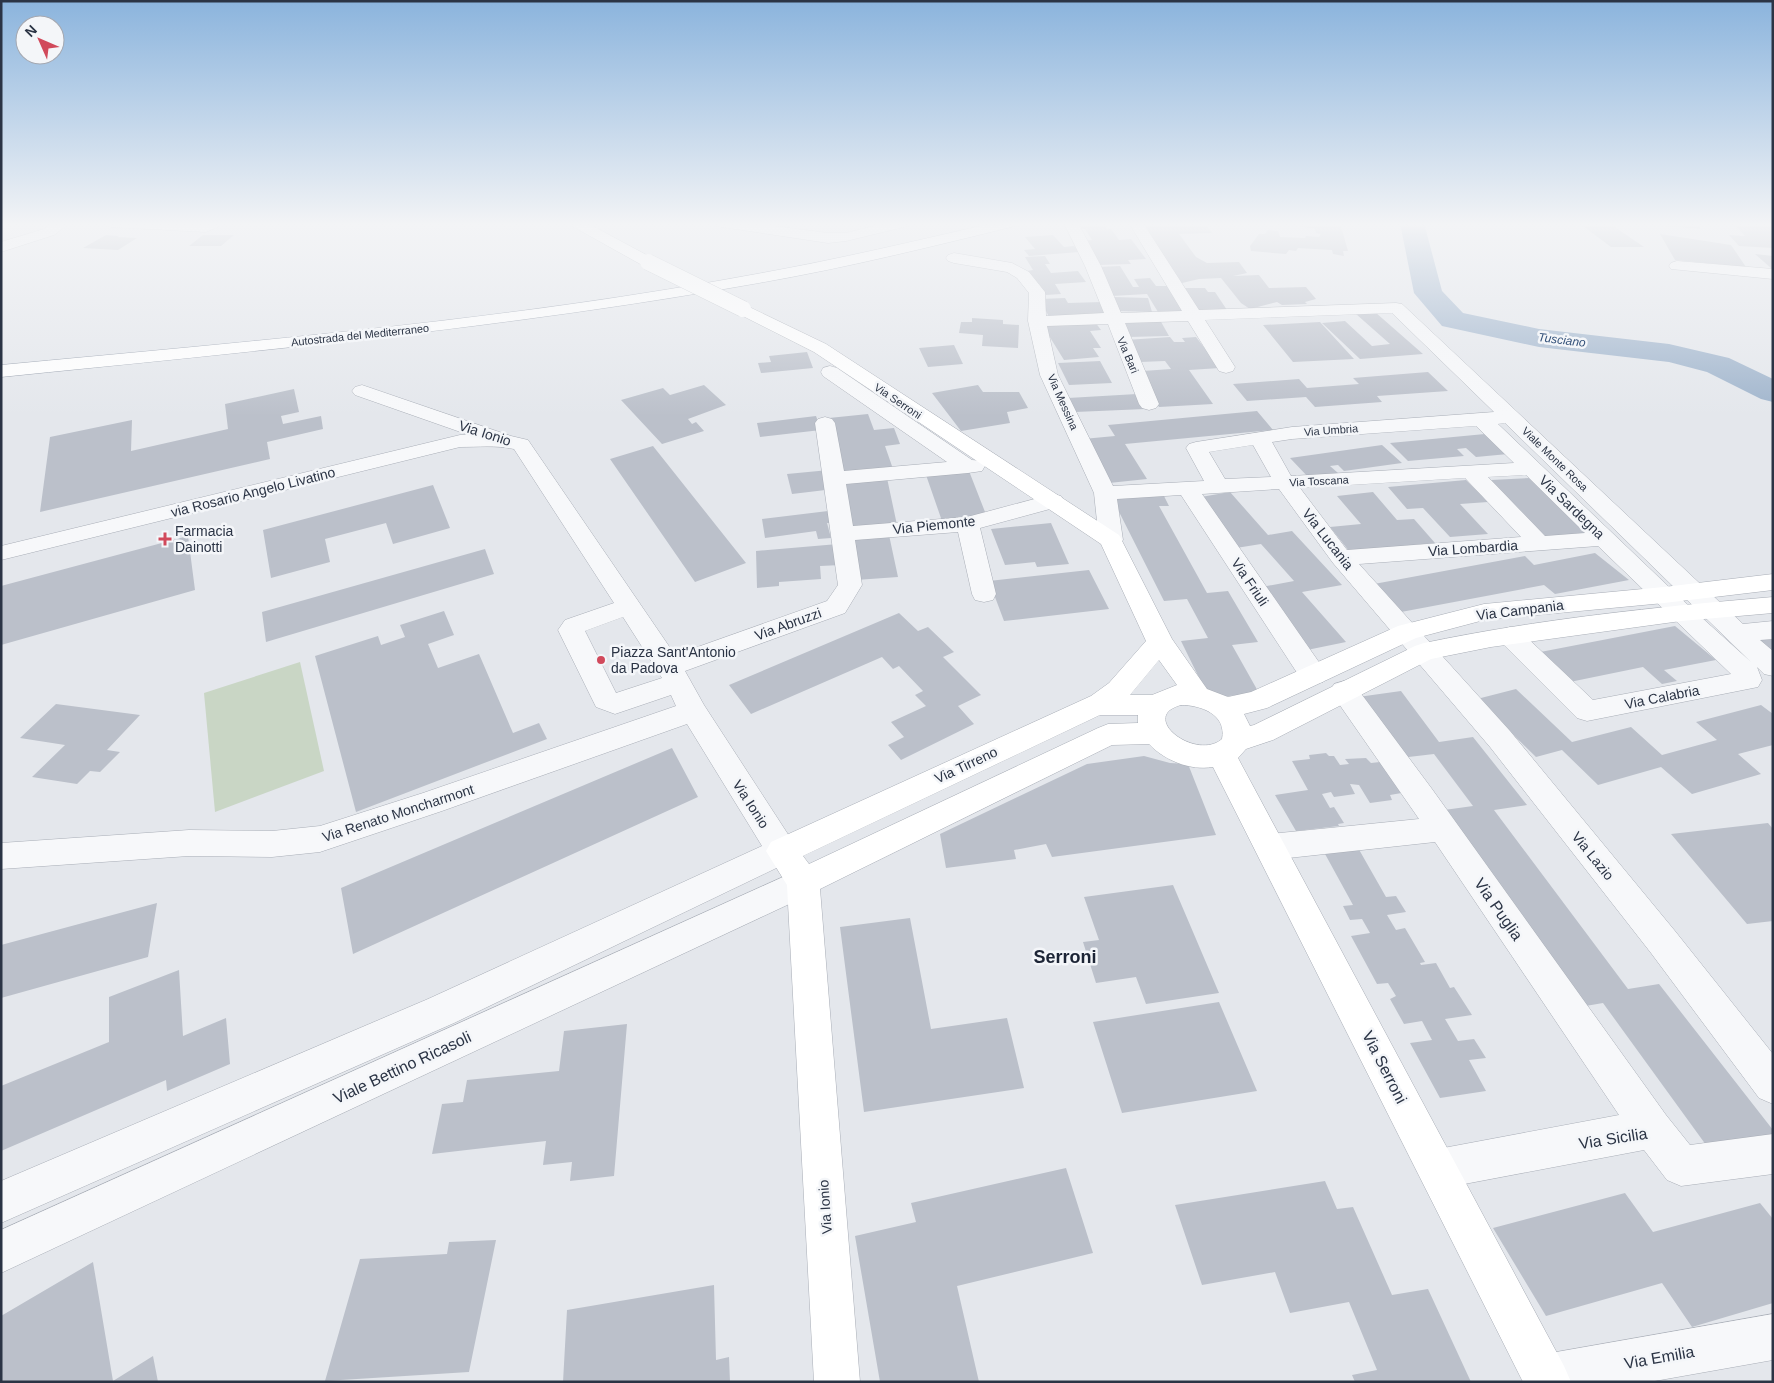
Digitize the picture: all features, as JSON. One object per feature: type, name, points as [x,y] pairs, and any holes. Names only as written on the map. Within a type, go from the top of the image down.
[{"type":"main road","name":"Autostrada del Mediterraneo","points":[[268,328],[478,306],[610,288]]},
{"type":"main road","name":"Via Serroni","points":[[700,288],[820,348],[1110,540],[1160,642],[1192,685],[1197,696]]},
{"type":"main road","name":"Autostrada del Mediterraneo","points":[[1,371],[443,326],[707,288]]},
{"type":"main road","points":[[1,355],[172,338]]},
{"type":"main road","name":"Via Campania","points":[[1229,747],[1263,734],[1344,691],[1415,642],[1510,636],[1679,599],[1773,582]]},
{"type":"main road","name":"Via Campania","points":[[1224,708],[1257,701],[1313,675],[1415,642],[1484,612],[1679,599],[1715,610],[1773,605]]},
{"type":"main road","points":[[1099,705],[1119,690],[1160,642]]},
{"type":"main road","points":[[803,882],[1108,734],[1159,712],[1177,695],[1206,698],[1224,708],[1232,716],[1237,726],[1229,747],[1210,757],[1194,756],[1179,752],[1166,744],[1159,712],[1156,656],[1160,642]]},
{"type":"main road","name":"Via Tirreno","points":[[782,851],[1099,705],[1159,712]]},
{"type":"main road","name":"Via Serroni","points":[[1229,747],[1270,847],[1547,1379]]},
{"type":"main road","name":"Via Ionio","points":[[782,851],[803,882],[837,1382]]},
{"type":"street","name":"Via Messina","points":[[1033,288],[1036,292],[1037,321],[1049,375],[1105,493],[1110,540]]},
{"type":"street","name":"Via Bari","points":[[1101,288],[1149,404]]},
{"type":"street","points":[[1177,288],[1226,367]]},
{"type":"street","name":"Viale Monte Rosa","points":[[1194,315],[1396,308],[1511,417],[1679,599]]},
{"type":"street","points":[[1037,321],[1194,315]]},
{"type":"street","points":[[830,372],[968,467]]},
{"type":"street","name":"Via Ionio","points":[[362,391],[506,441],[521,444],[629,606],[782,851]]},
{"type":"street","name":"Via Umbria","points":[[1219,487],[1196,448],[1292,433],[1511,417]]},
{"type":"street","name":"Via Sardegna","points":[[1481,419],[1604,538],[1679,599]]},
{"type":"street","name":"Via Abruzzi","points":[[673,675],[836,606],[850,585],[836,478],[825,423]]},
{"type":"street","name":"Via Lucania","points":[[1259,438],[1285,483],[1342,558],[1415,642]]},
{"type":"street","name":"via Rosario Angelo Livatino","points":[[1,553],[460,441],[506,441]]},
{"type":"street","points":[[836,478],[968,467],[992,463]]},
{"type":"street","name":"Via Toscana","points":[[1105,493],[1533,468]]},
{"type":"street","points":[[1470,472],[1539,543]]},
{"type":"street","name":"Via Friuli","points":[[1188,489],[1313,675]]},
{"type":"street","name":"Via Piemonte","points":[[842,534],[968,524],[1053,501]]},
{"type":"street","points":[[968,524],[984,594]]},
{"type":"street","name":"Via Lombardia","points":[[1342,558],[1604,538]]},
{"type":"street","name":"Via Calabria","points":[[1510,636],[1587,711],[1748,680],[1746,673],[1679,599]]},
{"type":"street","points":[[629,606],[574,626],[571,630],[606,700],[615,704],[673,675]]},
{"type":"street","points":[[1715,610],[1773,667]]},
{"type":"street","points":[[1738,633],[1773,630]]},
{"type":"street","name":"Via Lazio","points":[[1415,642],[1500,739],[1663,942],[1773,1085]]},
{"type":"street","name":"Via Puglia","points":[[1344,691],[1443,829],[1652,1129]]},
{"type":"street","name":"Via Renato Moncharmont","points":[[1,856],[189,843],[272,844],[320,839],[431,803],[693,711]]},
{"type":"street","points":[[1270,847],[1443,829]]},
{"type":"street","points":[[1,1202],[441,1011],[782,851]]},
{"type":"street","name":"Viale Bettino Ricasoli","points":[[1,1252],[803,882]]},
{"type":"street","name":"Via Sicilia","points":[[1438,1169],[1652,1129],[1681,1166],[1773,1154]]},
{"type":"street","name":"Via Emilia","points":[[1547,1379],[1773,1337]]},
{"type":"green space","points":[[300,662],[324,771],[215,812],[204,693]]},
{"type":"building","points":[[1041,288],[1057,288],[1061,294],[1046,295]]},
{"type":"building","points":[[1107,288],[1170,288],[1185,311],[1158,312],[1147,294],[1112,296]]},
{"type":"building","points":[[1181,288],[1205,288],[1208,292],[1215,292],[1227,310],[1194,311]]},
{"type":"building","points":[[1229,288],[1306,288],[1316,299],[1305,302],[1307,304],[1282,305],[1277,302],[1250,309],[1241,303]]},
{"type":"building","points":[[1114,297],[1148,298],[1152,312],[1118,311]]},
{"type":"building","points":[[1065,298],[1068,303],[1102,302],[1109,314],[1049,317],[1040,299]]},
{"type":"building","points":[[1375,312],[1423,354],[1360,359],[1322,323],[1345,321],[1372,346],[1390,344],[1356,314]]},
{"type":"building","points":[[972,318],[1003,320],[1003,324],[1019,325],[1018,348],[982,346],[983,335],[959,333],[961,322],[972,322]]},
{"type":"building","points":[[1160,320],[1169,336],[1127,337],[1120,321]]},
{"type":"building","points":[[1095,322],[1101,330],[1090,331],[1101,348],[1093,348],[1099,357],[1064,360],[1043,326]]},
{"type":"building","points":[[1320,322],[1354,359],[1293,362],[1263,325]]},
{"type":"building","points":[[1170,337],[1174,342],[1185,342],[1182,338],[1196,337],[1220,368],[1189,370],[1213,404],[1159,407],[1143,381],[1143,371],[1171,369],[1165,361],[1140,362],[1126,340]]},
{"type":"building","points":[[954,345],[963,364],[928,367],[919,348]]},
{"type":"building","points":[[807,352],[813,368],[761,373],[758,363],[771,362],[769,356]]},
{"type":"building","points":[[1100,361],[1112,383],[1069,385],[1058,363]]},
{"type":"building","points":[[1428,372],[1448,391],[1377,396],[1382,402],[1315,407],[1306,397],[1247,401],[1233,384],[1299,379],[1307,388],[1359,384],[1353,378]]},
{"type":"building","points":[[704,385],[726,405],[688,419],[692,424],[696,422],[704,431],[662,444],[621,400],[663,388],[670,395]]},
{"type":"building","points":[[978,385],[983,392],[1019,392],[1028,408],[1007,412],[1010,423],[961,431],[932,393]]},
{"type":"building","points":[[294,389],[299,412],[281,416],[283,424],[321,416],[323,429],[267,442],[270,459],[40,512],[50,437],[132,420],[131,451],[228,429],[225,404]]},
{"type":"building","points":[[1137,394],[1145,409],[1075,412],[1068,398]]},
{"type":"building","points":[[1257,411],[1273,430],[1125,444],[1147,479],[1109,483],[1083,439],[1115,436],[1108,425]]},
{"type":"building","points":[[868,414],[874,430],[894,428],[900,444],[885,446],[893,469],[843,475],[829,418]]},
{"type":"building","points":[[816,416],[821,430],[760,437],[757,423]]},
{"type":"building","points":[[1485,434],[1508,454],[1476,457],[1466,448],[1457,449],[1464,456],[1408,461],[1390,443]]},
{"type":"building","points":[[1382,445],[1402,463],[1344,471],[1338,465],[1330,466],[1338,473],[1309,478],[1290,458]]},
{"type":"building","points":[[653,446],[746,563],[695,582],[610,459]]},
{"type":"building","points":[[829,470],[834,489],[792,494],[787,474]]},
{"type":"building","points":[[969,471],[987,517],[942,521],[926,475]]},
{"type":"building","points":[[887,478],[897,525],[848,529],[840,481]]},
{"type":"building","points":[[1530,478],[1587,534],[1546,537],[1491,480]]},
{"type":"building","points":[[1466,480],[1488,502],[1460,504],[1488,534],[1450,537],[1423,508],[1407,509],[1388,487]]},
{"type":"building","points":[[433,485],[450,528],[393,544],[386,523],[325,539],[330,562],[271,578],[263,530]]},
{"type":"building","points":[[1230,492],[1268,535],[1292,531],[1342,585],[1302,592],[1346,642],[1307,650],[1256,588],[1294,581],[1261,544],[1236,548],[1195,498]]},
{"type":"building","points":[[1373,492],[1397,520],[1414,519],[1435,543],[1349,551],[1330,527],[1361,524],[1337,496]]},
{"type":"building","points":[[1163,494],[1169,506],[1159,506],[1207,593],[1228,591],[1258,642],[1232,645],[1259,693],[1209,698],[1181,641],[1208,638],[1187,599],[1164,601],[1112,498]]},
{"type":"building","points":[[828,511],[831,523],[827,523],[831,538],[818,539],[816,531],[765,538],[762,519]]},
{"type":"building","points":[[1051,523],[1069,564],[1037,567],[1035,562],[1005,565],[991,529]]},
{"type":"building","points":[[889,535],[898,577],[856,580],[849,538]]},
{"type":"building","points":[[188,536],[195,590],[1,645],[1,586]]},
{"type":"building","points":[[838,544],[841,565],[820,566],[821,579],[779,582],[779,586],[757,588],[756,551]]},
{"type":"building","points":[[485,549],[494,574],[266,642],[262,612]]},
{"type":"building","points":[[1595,553],[1629,580],[1555,594],[1544,585],[1401,612],[1374,584],[1525,556],[1534,565]]},
{"type":"building","points":[[1089,570],[1109,609],[1004,621],[989,581]]},
{"type":"building","points":[[444,611],[454,635],[428,644],[438,668],[479,654],[513,733],[539,723],[547,739],[356,812],[315,656],[378,636],[381,645],[405,637],[400,625]]},
{"type":"building","points":[[899,613],[918,631],[928,627],[954,652],[943,657],[981,695],[958,706],[974,724],[901,760],[888,745],[904,737],[891,722],[926,706],[915,695],[923,691],[899,666],[893,669],[882,657],[751,714],[729,685]]},
{"type":"building","points":[[1675,626],[1716,660],[1664,670],[1677,681],[1662,684],[1643,667],[1560,684],[1530,654]]},
{"type":"building","points":[[1773,637],[1773,653],[1757,639]]},
{"type":"building","points":[[1516,689],[1572,742],[1631,727],[1662,755],[1717,740],[1696,722],[1761,705],[1773,714],[1773,745],[1738,754],[1761,774],[1692,794],[1661,767],[1598,785],[1562,750],[1536,757],[1477,699]]},
{"type":"building","points":[[1401,691],[1439,742],[1473,737],[1527,805],[1494,810],[1628,989],[1659,984],[1773,1130],[1773,1145],[1714,1156],[1603,1003],[1574,1008],[1437,811],[1473,806],[1434,754],[1400,758],[1358,697]]},
{"type":"building","points":[[56,704],[140,715],[107,750],[120,752],[100,772],[90,771],[77,784],[32,777],[65,745],[20,738]]},
{"type":"building","points":[[672,748],[698,797],[353,954],[341,888]]},
{"type":"building","points":[[1326,753],[1329,756],[1334,756],[1340,765],[1349,764],[1345,759],[1366,758],[1371,763],[1389,761],[1413,791],[1390,795],[1392,800],[1370,803],[1359,785],[1350,784],[1355,794],[1334,797],[1331,792],[1322,794],[1330,808],[1334,807],[1344,823],[1338,824],[1339,826],[1296,831],[1275,795],[1308,790],[1292,761],[1310,759],[1309,755]]},
{"type":"building","points":[[1144,756],[1170,763],[1188,764],[1216,835],[1052,857],[1046,844],[1014,850],[1016,859],[946,868],[940,834],[1087,764]]},
{"type":"building","points":[[1768,823],[1773,829],[1773,921],[1747,924],[1671,834]]},
{"type":"building","points":[[1353,839],[1386,897],[1396,896],[1406,912],[1387,915],[1396,930],[1405,928],[1425,962],[1420,963],[1421,965],[1436,963],[1450,988],[1454,987],[1472,1015],[1445,1019],[1458,1041],[1474,1039],[1486,1058],[1469,1060],[1486,1091],[1440,1098],[1410,1043],[1432,1040],[1422,1021],[1404,1024],[1390,999],[1396,996],[1388,983],[1377,984],[1351,936],[1370,933],[1362,919],[1350,920],[1343,906],[1353,905],[1319,843]]},
{"type":"building","points":[[1173,885],[1219,993],[1146,1004],[1136,977],[1096,983],[1083,942],[1099,940],[1084,897]]},
{"type":"building","points":[[157,903],[148,957],[1,998],[1,945]]},
{"type":"building","points":[[910,918],[931,1029],[1007,1018],[1024,1088],[864,1112],[840,927]]},
{"type":"building","points":[[179,970],[183,1036],[226,1018],[230,1064],[167,1091],[166,1080],[1,1151],[1,1086],[109,1042],[109,997]]},
{"type":"building","points":[[1219,1002],[1257,1091],[1122,1113],[1093,1022]]},
{"type":"building","points":[[627,1024],[614,1176],[570,1181],[572,1162],[543,1165],[546,1141],[432,1154],[442,1104],[463,1102],[467,1080],[559,1071],[564,1031]]},
{"type":"building","points":[[1066,1168],[1093,1253],[957,1286],[979,1382],[880,1382],[855,1236],[916,1222],[911,1203]]},
{"type":"building","points":[[1325,1181],[1337,1209],[1353,1207],[1392,1295],[1428,1289],[1471,1382],[1355,1382],[1352,1375],[1377,1370],[1349,1302],[1290,1313],[1275,1272],[1202,1285],[1175,1205]]},
{"type":"building","points":[[1625,1193],[1653,1232],[1760,1203],[1773,1219],[1773,1303],[1692,1327],[1662,1283],[1546,1316],[1493,1228]]},
{"type":"building","points":[[496,1240],[469,1372],[325,1381],[360,1259],[447,1254],[449,1242]]},
{"type":"building","points":[[93,1262],[113,1381],[153,1356],[158,1382],[1,1382],[1,1316]]},
{"type":"building","points":[[714,1285],[716,1360],[729,1357],[730,1382],[563,1382],[567,1310]]},
{"type":"waterway","name":"Tusciano","points":[[1427,288],[1428,293],[1453,320],[1539,338],[1669,353],[1718,365],[1773,392]]},
{"type":"place","name":"Farmacia Dainotti","points":[[165,539]]},
{"type":"place","name":"Piazza Sant'Antonio da Padova","points":[[601,660]]},
{"type":"district","name":"Serroni","points":[[1065,957]]}]
